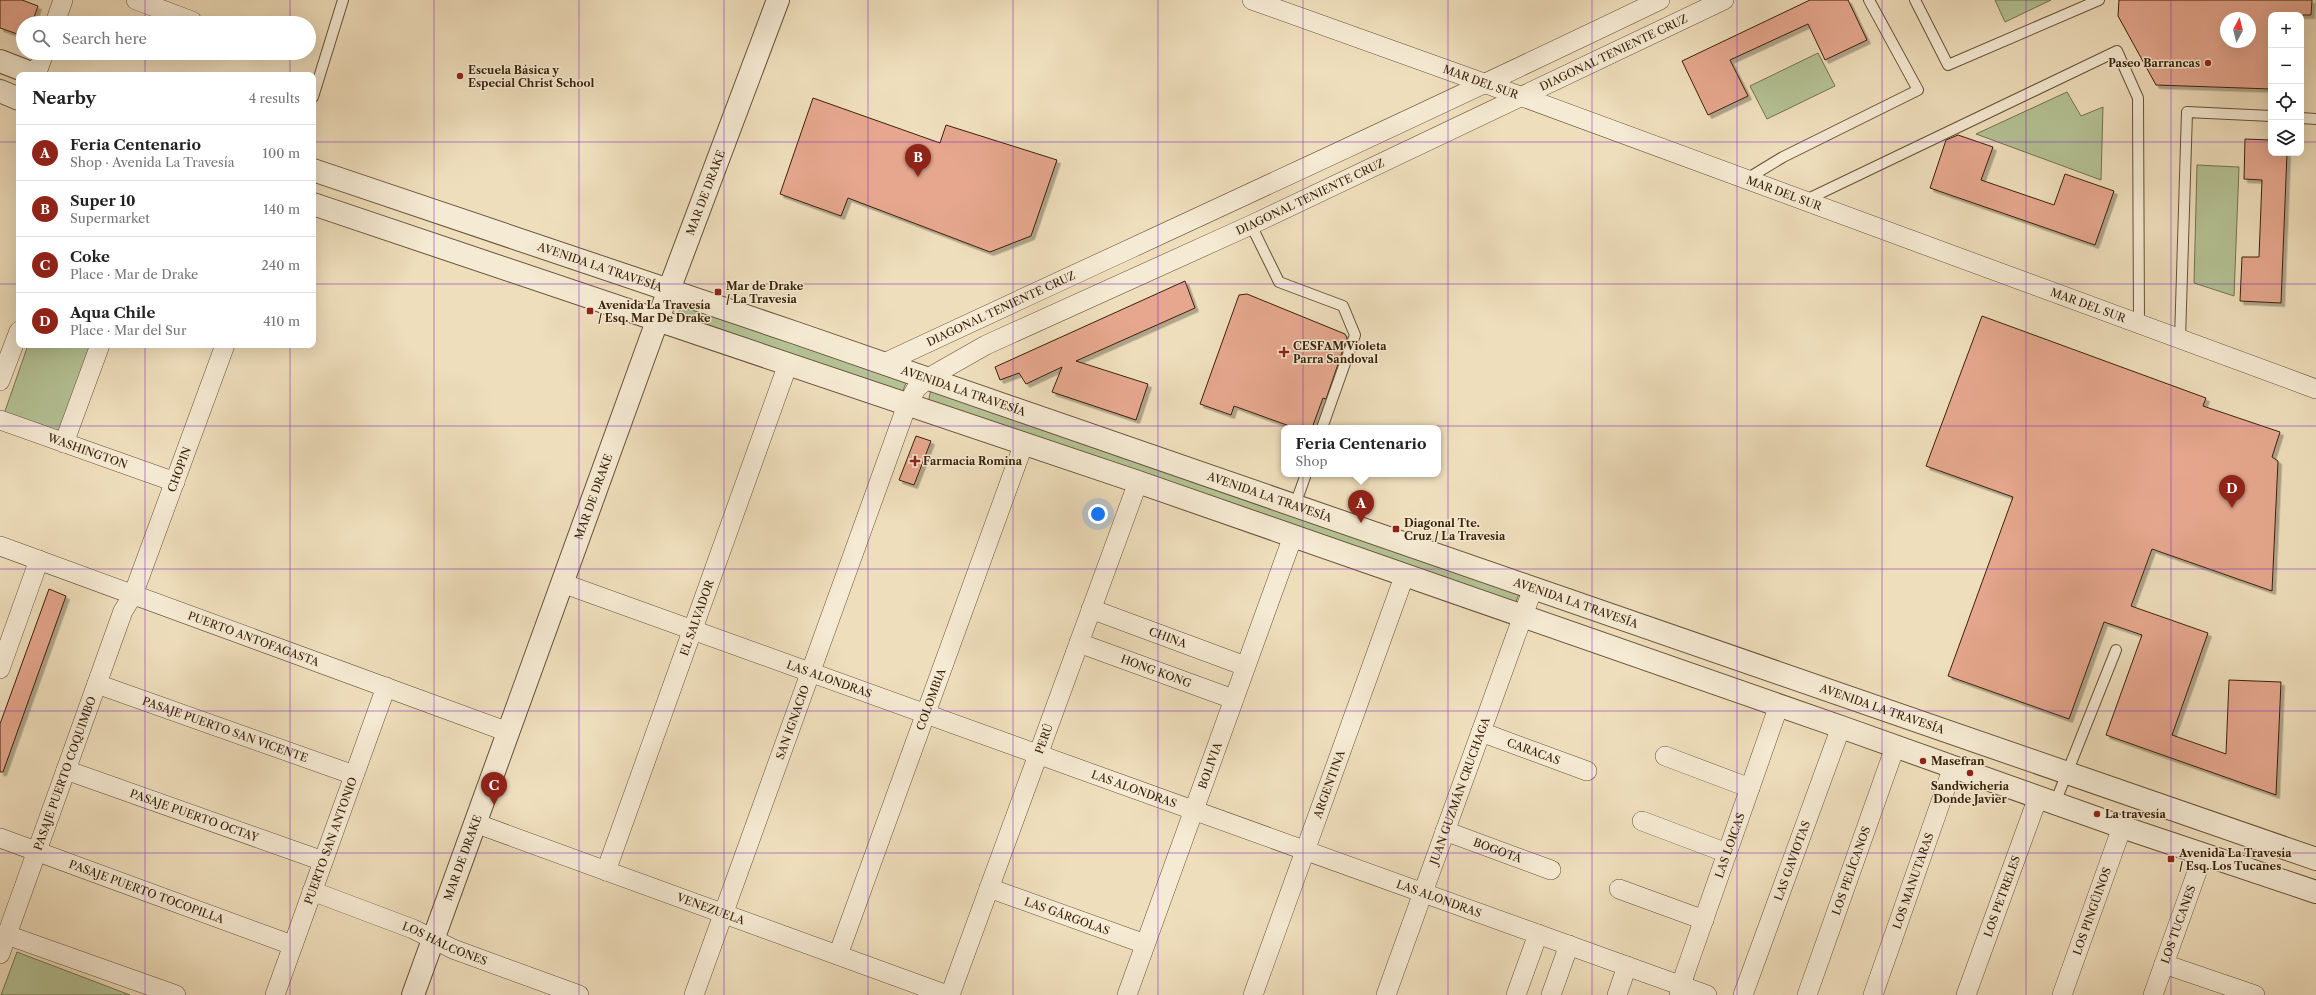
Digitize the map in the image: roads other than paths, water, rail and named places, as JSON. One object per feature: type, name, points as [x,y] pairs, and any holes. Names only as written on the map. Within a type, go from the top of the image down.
[{"type":"street","points":[[58,16],[64,0]]},
{"type":"street","points":[[136,0],[179,16]]},
{"type":"street","name":"MAR DE DRAKE","points":[[413,995],[669,290],[778,0]]},
{"type":"street","name":"MAR DEL SUR","points":[[1252,0],[1520,96],[2316,389]]},
{"type":"street","name":"DIAGONAL TENIENTE CRUZ","points":[[884,363],[1053,283],[1485,84],[1660,0]]},
{"type":"street","name":"DIAGONAL TENIENTE CRUZ","points":[[907,405],[916,389],[928,378],[986,345],[1251,225],[1724,0]]},
{"type":"street","points":[[37,72],[41,60]]},
{"type":"street","points":[[0,61],[28,72]]},
{"type":"street","points":[[0,91],[16,97]]},
{"type":"street","name":"AVENIDA LA TRAVESÍA","points":[[316,171],[928,378],[2316,860]]},
{"type":"street","points":[[316,205],[1138,482],[1779,705],[2122,827],[2316,892]]},
{"type":"street","points":[[0,381],[16,338]]},
{"type":"street","points":[[64,443],[99,348]]},
{"type":"street","name":"CHOPIN","points":[[133,595],[224,348]]},
{"type":"street","name":"EL SALVADOR","points":[[606,871],[788,364]]},
{"type":"street","name":"SAN IGNACIO","points":[[694,995],[907,405]]},
{"type":"street","name":"WASHINGTON","points":[[0,420],[175,482]]},
{"type":"street","name":"COLOMBIA","points":[[838,955],[1024,443]]},
{"type":"street","name":"PERÚ","points":[[950,995],[1138,482]]},
{"type":"street","name":"BOLIVIA","points":[[1127,995],[1293,536]]},
{"type":"street","name":"PUERTO ANTOFAGASTA","points":[[0,546],[508,732]]},
{"type":"street","points":[[0,669],[40,560]]},
{"type":"street","name":"ARGENTINA","points":[[1253,995],[1405,574]]},
{"type":"street","name":"LAS ALONDRAS","points":[[562,583],[1627,966],[1680,990],[1707,995]]},
{"type":"street","name":"JUAN GUZMÁN CRUCHAGA","points":[[1386,995],[1533,588]]},
{"type":"street","name":"PASAJE PUERTO COQUIMBO","points":[[0,954],[123,611],[133,595]]},
{"type":"street","name":"CHINA","points":[[1091,609],[1245,666]]},
{"type":"street","name":"HONG KONG","points":[[1079,643],[1233,699]]},
{"type":"street","name":"PASAJE PUERTO SAN VICENTE","points":[[97,684],[354,775]]},
{"type":"street","name":"PUERTO SAN ANTONIO","points":[[274,995],[386,687]]},
{"type":"street","name":"LAS LOICAS","points":[[1680,990],[1779,705]]},
{"type":"street","name":"LAS GAVIOTAS","points":[[1743,995],[1841,727]]},
{"type":"street","name":"CARACAS","points":[[1481,732],[1587,771]]},
{"type":"street","name":"LOS PELÍCANOS","points":[[1807,995],[1895,747]]},
{"type":"street","points":[[1666,756],[1750,788]]},
{"type":"street","name":"LOS MANUTARAS","points":[[1873,995],[1953,767]]},
{"type":"street","name":"PASAJE PUERTO OCTAY","points":[[66,770],[323,861]]},
{"type":"street","name":"LOS PETRELES","points":[[1966,995],[2046,800]]},
{"type":"street","points":[[1642,821],[1727,853]]},
{"type":"street","name":"VENEZUELA","points":[[475,823],[947,995]]},
{"type":"street","name":"LOS PINGÜINOS","points":[[2062,995],[2122,827]]},
{"type":"street","name":"BOGOTÁ","points":[[1445,831],[1551,870]]},
{"type":"street","name":"PASAJE PUERTO TOCOPILLA","points":[[0,838],[292,945]]},
{"type":"street","name":"LOS TUCANES","points":[[2153,995],[2203,855]]},
{"type":"street","name":"LAS GÁRGOLAS","points":[[989,888],[1145,944]]},
{"type":"street","points":[[1619,889],[1704,920]]},
{"type":"street","name":"LOS HALCONES","points":[[312,891],[413,929],[453,949],[579,995]]},
{"type":"street","points":[[1516,995],[1538,934]]},
{"type":"street","points":[[7,935],[172,994]]},
{"type":"street","points":[[1551,995],[1569,946]]},
{"type":"street","points":[[2164,964],[2255,995]]},
{"type":"street","points":[[1617,995],[1627,966]]},
{"type":"lane","points":[[316,87],[343,0]]},
{"type":"lane","points":[[1745,180],[1783,157],[1918,90],[1869,0]]},
{"type":"lane","points":[[1915,0],[1948,65],[2099,0]]},
{"type":"lane","points":[[1805,201],[2117,51],[2138,98],[2139,324]]},
{"type":"lane","points":[[2180,338],[2187,112],[2268,116]]},
{"type":"lane","points":[[2304,118],[2316,119]]},
{"type":"lane","points":[[1251,225],[1279,282],[1344,306],[1355,335],[1323,425]]},
{"type":"lane","points":[[1295,505],[1305,477]]},
{"type":"lane","points":[[2046,800],[2067,773],[2116,650]]},
{"type":"place","name":"Paseo Barrancas","points":[[2208,63]]},
{"type":"place","name":"Escuela Básica y Especial Christ School","points":[[460,76]]},
{"type":"place","name":"Super 10","points":[[918,177]]},
{"type":"place","name":"Mar de Drake / La Travesia","points":[[718,292]]},
{"type":"place","name":"Avenida La Travesía / Esq. Mar De Drake","points":[[590,311]]},
{"type":"place","name":"CESFAM Violeta Parra Sandoval","points":[[1284,352]]},
{"type":"place","name":"Farmacia Romina","points":[[915,461]]},
{"type":"place","name":"Aqua Chile","points":[[2232,508]]},
{"type":"place","name":"Feria Centenario","points":[[1361,523]]},
{"type":"place","name":"Diagonal Tte. Cruz / La Travesia","points":[[1396,529]]},
{"type":"place","name":"Masefran","points":[[1923,761]]},
{"type":"place","name":"Sandwicheria Donde Javier","points":[[1970,773]]},
{"type":"place","name":"Coke","points":[[494,805]]},
{"type":"place","name":"La travesía","points":[[2097,814]]},
{"type":"place","name":"Avenida La Travesía / Esq. Los Tucanes","points":[[2171,859]]}]
